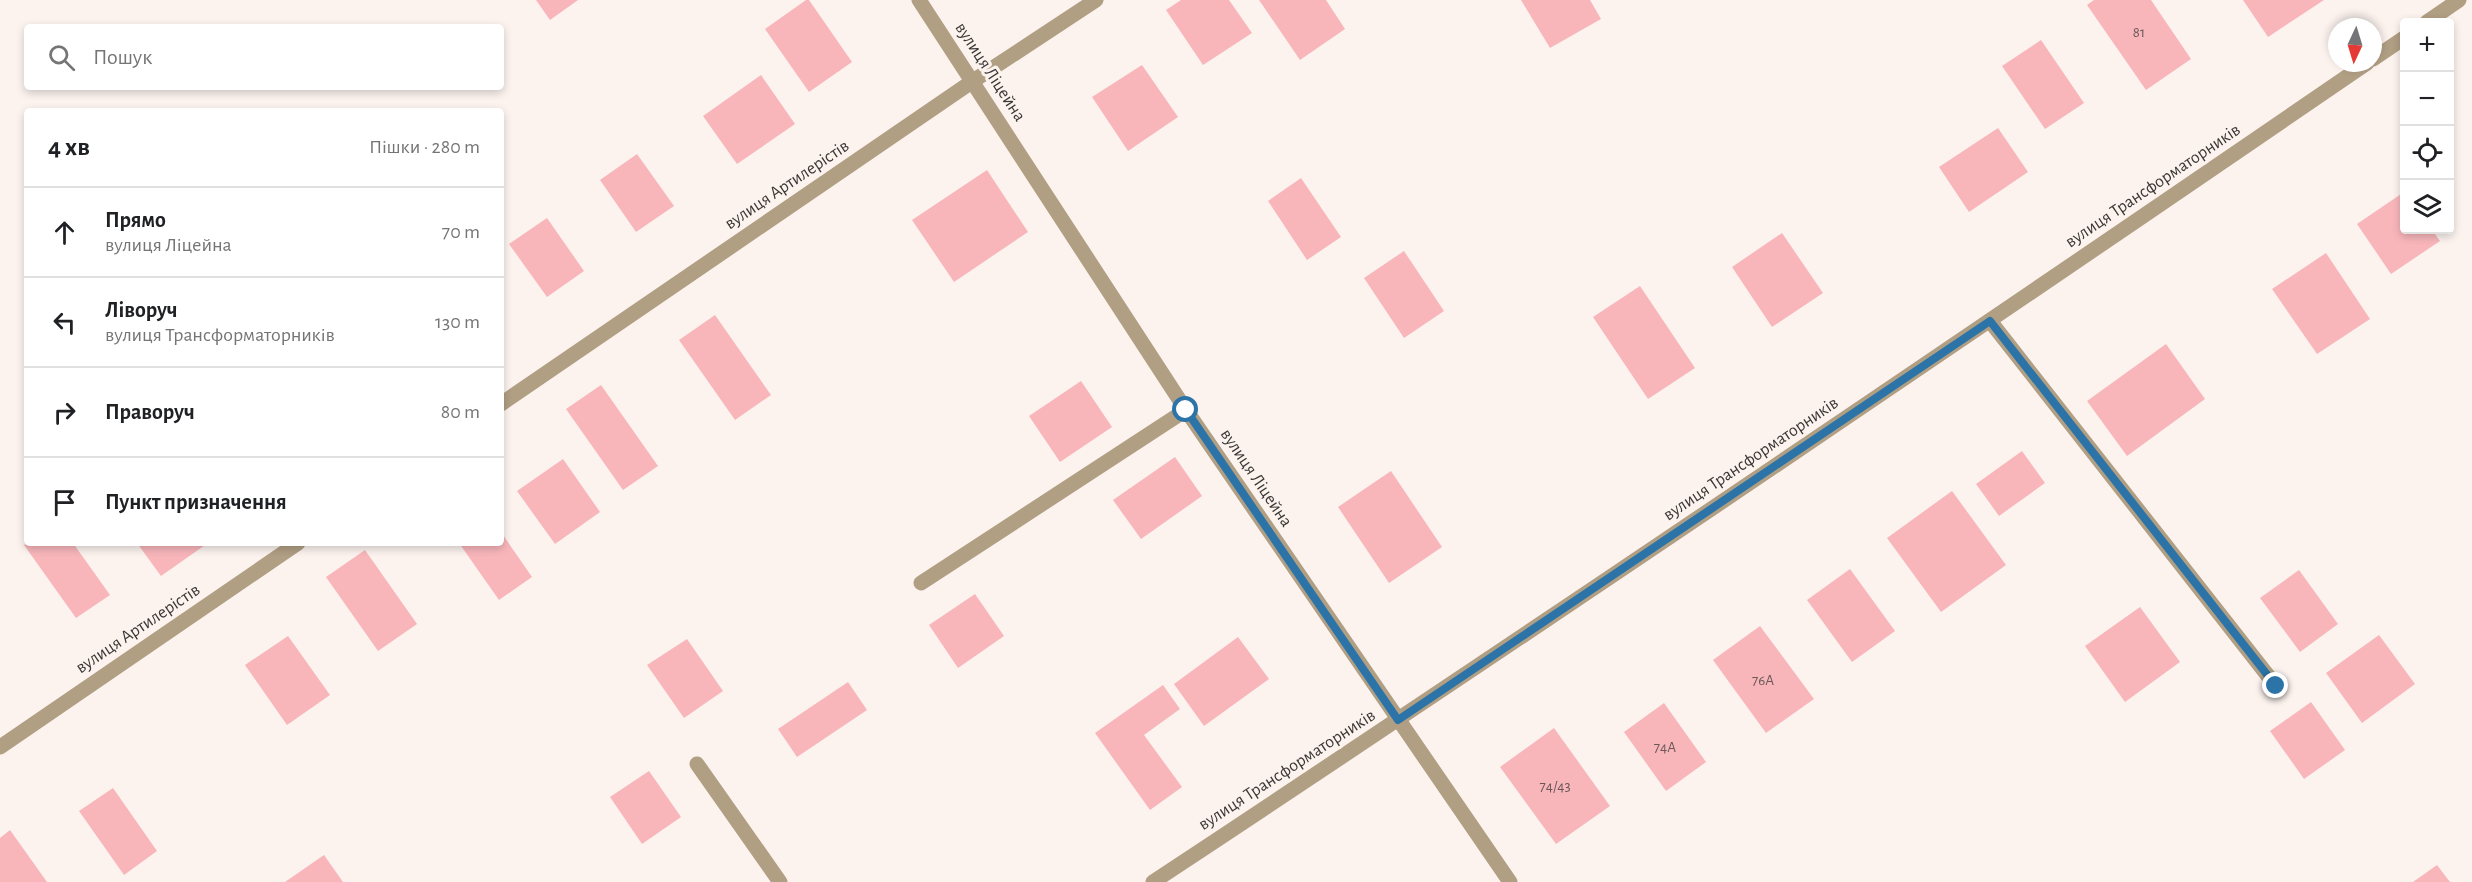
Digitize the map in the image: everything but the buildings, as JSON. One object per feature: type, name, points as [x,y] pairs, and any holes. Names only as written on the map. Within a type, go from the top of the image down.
[{"type":"street","name":"вулиця Ліцейна","points":[[919,0],[974,81],[1186,410],[1510,882]]},
{"type":"street","name":"вулиця Артилерістів","points":[[504,402],[1096,0]]},
{"type":"street","points":[[2433,18],[2459,0]]},
{"type":"street","points":[[2382,53],[2400,41]]},
{"type":"street","name":"вулиця Трансформаторників","points":[[1153,882],[1398,720],[1990,321],[2354,72]]},
{"type":"street","points":[[1990,321],[2276,686]]},
{"type":"street","points":[[921,582],[1186,410]]},
{"type":"street","name":"вулиця Артилерістів","points":[[0,747],[294,546]]},
{"type":"street","points":[[697,764],[780,882]]},
{"type":"route","points":[[1186,410],[1398,720],[1990,321],[2276,686]]}]
